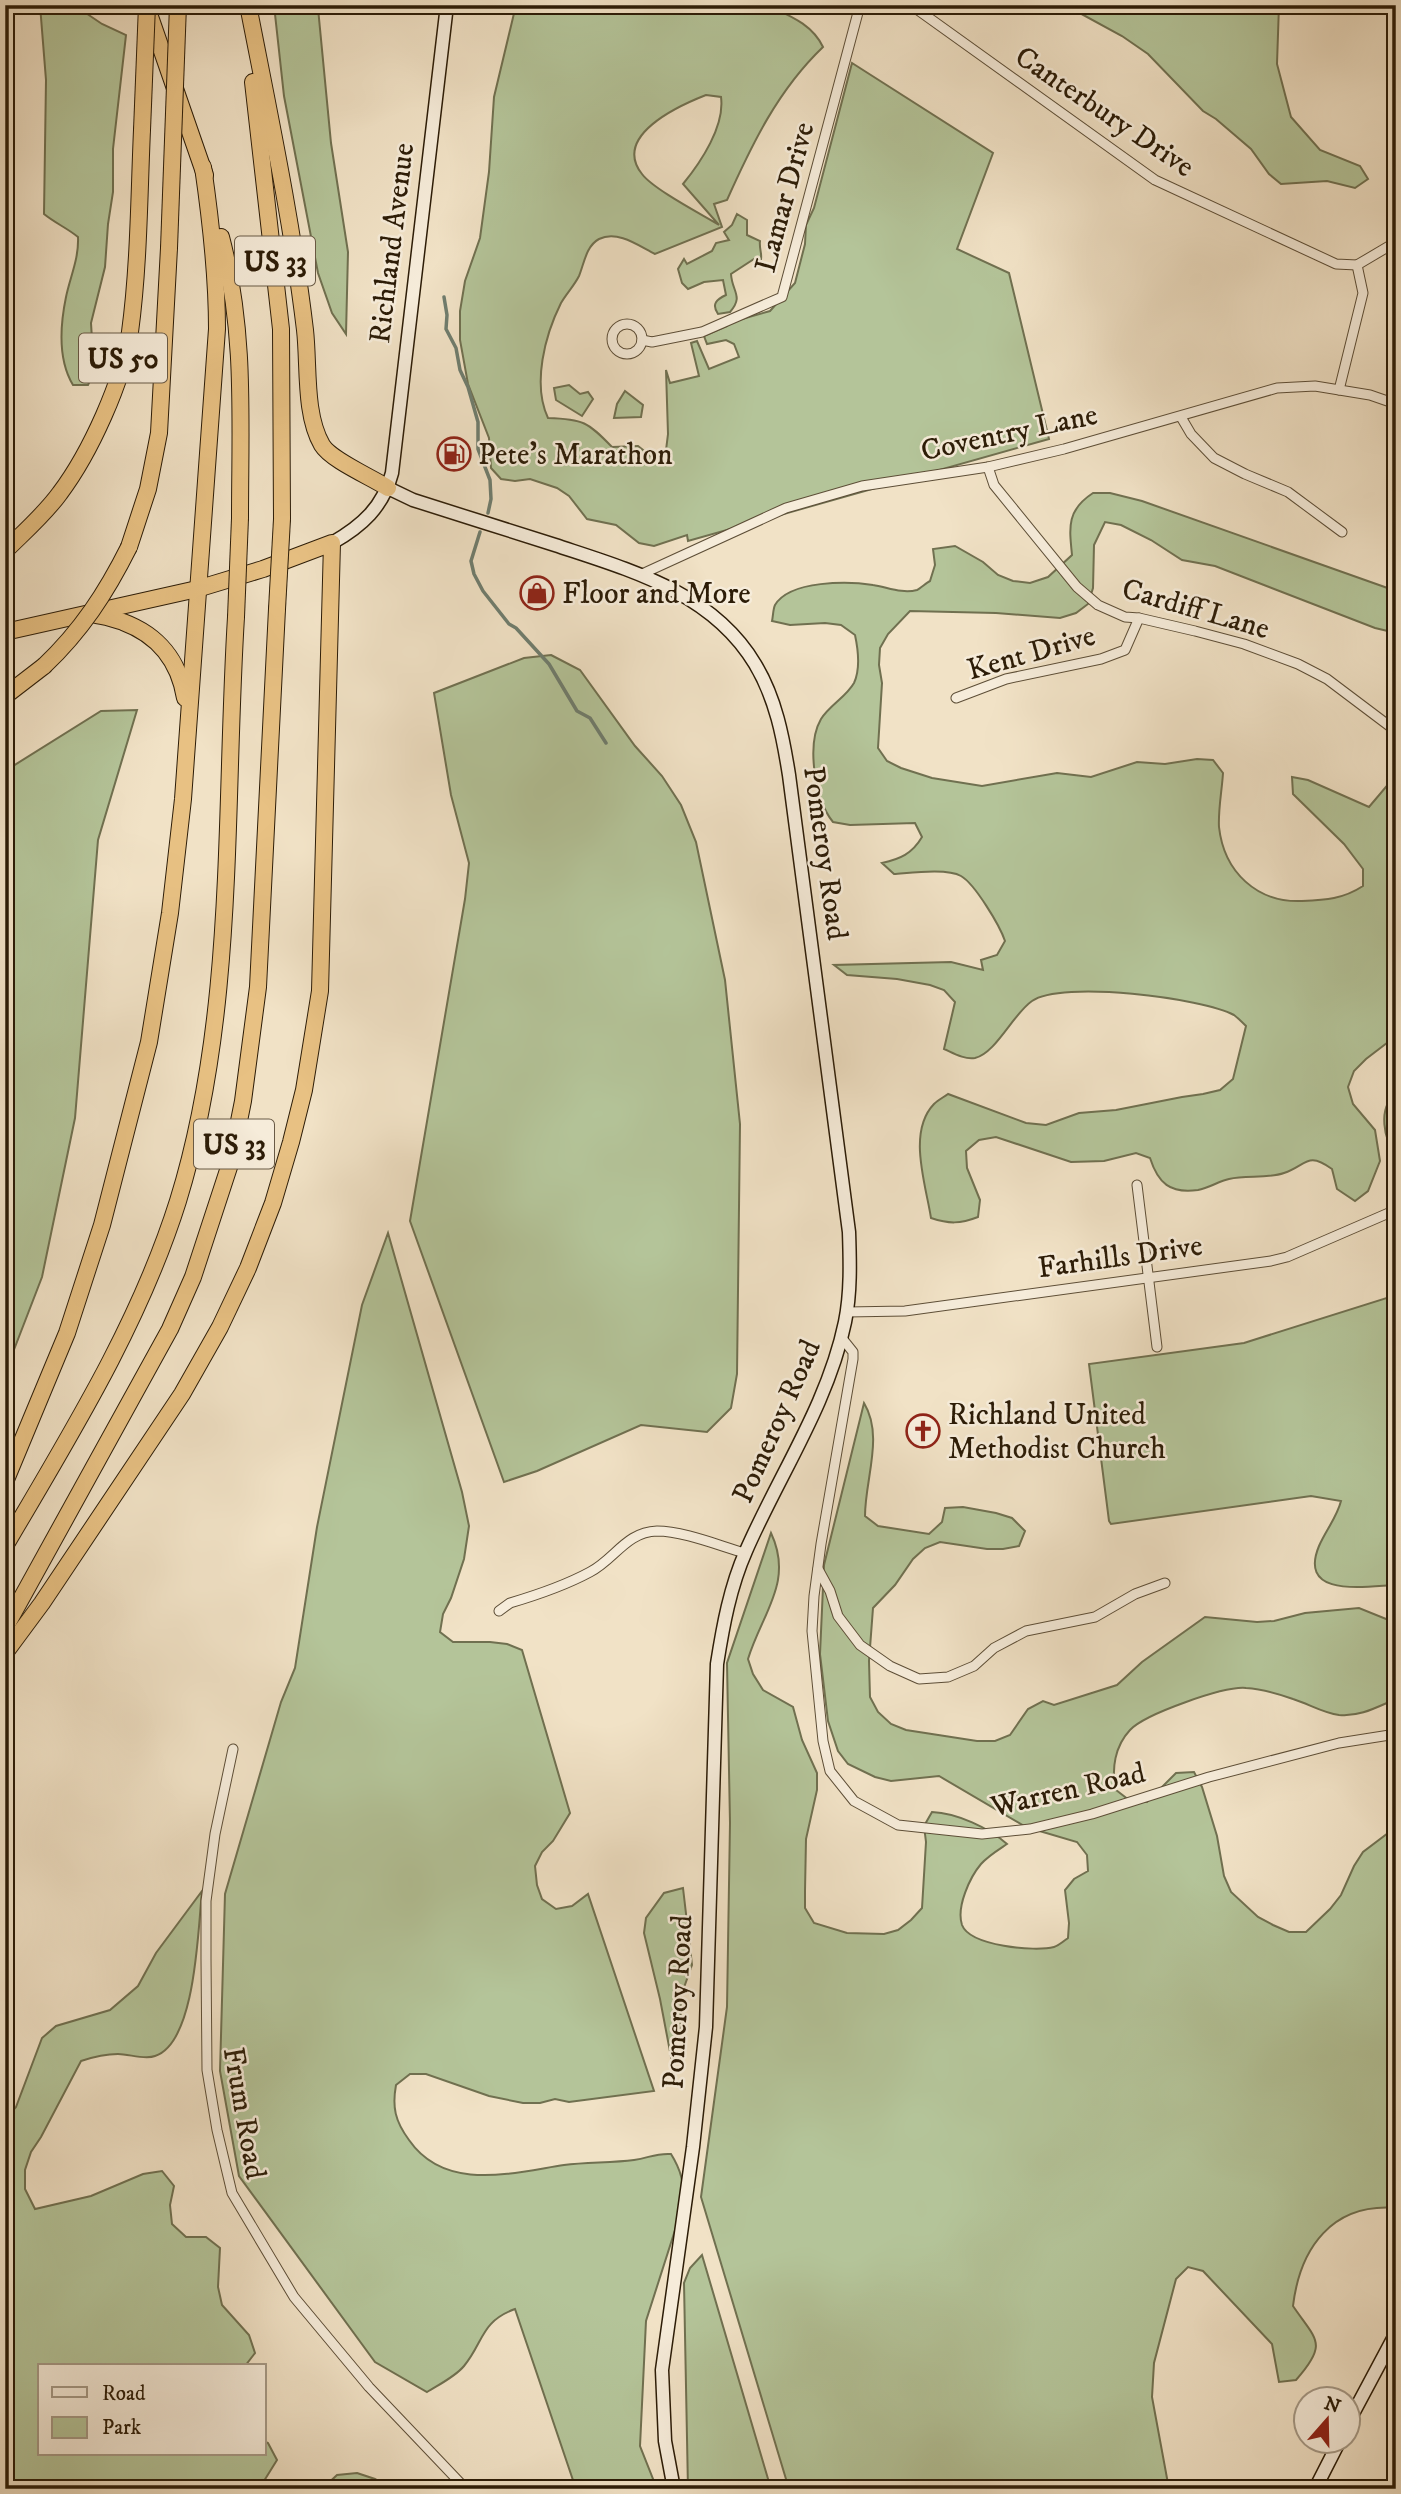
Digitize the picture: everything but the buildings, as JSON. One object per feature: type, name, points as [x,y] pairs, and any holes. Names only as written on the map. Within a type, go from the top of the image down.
[{"type":"highway","name":"US 50","points":[[5,551],[60,493],[86,452],[119,371],[129,334],[137,242],[147,5]]},
{"type":"highway","name":"US 33","points":[[5,1546],[126,1333],[160,1251],[187,1170],[209,1064],[221,957],[240,518],[241,355],[236,308],[225,251],[203,167],[147,5]]},
{"type":"highway","name":"US 50","points":[[5,696],[44,666],[87,620],[114,578],[129,547],[148,489],[159,433],[178,5]]},
{"type":"highway","name":"US 33","points":[[5,1628],[170,1329],[192,1277],[231,1161],[243,1101],[258,987],[282,519],[281,329],[246,5]]},
{"type":"highway","points":[[246,5],[285,197],[305,331],[313,422],[321,444],[331,456],[388,488]]},
{"type":"highway","points":[[5,1482],[67,1333],[102,1225],[149,1042],[170,913],[183,799],[217,329],[214,247],[203,167]]},
{"type":"highway","points":[[5,632],[197,589],[263,569],[332,543],[320,990],[304,1090],[292,1142],[273,1203],[248,1268],[220,1327],[175,1405],[50,1592],[5,1653]]},
{"type":"highway","points":[[80,615],[105,615],[131,625],[156,640],[166,650],[183,683],[188,720]]},
{"type":"street","name":"Richland Avenue","points":[[388,488],[394,457],[447,5]]},
{"type":"street","name":"Lamar Drive","points":[[642,340],[652,342],[702,332],[782,297],[860,5]]},
{"type":"street","name":"Canterbury Drive","points":[[911,5],[1155,180],[1336,264],[1357,265]]},
{"type":"street","points":[[1339,390],[1363,293],[1357,265],[1396,242]]},
{"type":"street","name":"Coventry Lane","points":[[642,575],[786,508],[862,486],[988,467],[1064,449],[1277,388],[1315,386],[1370,395],[1396,404]]},
{"type":"street","points":[[1181,417],[1191,434],[1214,458],[1288,492],[1342,532]]},
{"type":"street","name":"Cardiff Lane","points":[[988,467],[994,485],[1077,587],[1098,605],[1125,617],[1139,618],[1244,645],[1298,664],[1327,679],[1396,731]]},
{"type":"street","points":[[332,543],[369,517],[388,488]]},
{"type":"street","name":"Pomeroy Road","points":[[388,488],[413,500],[642,575],[687,596],[704,608],[729,630],[754,662],[764,680],[779,723],[797,832],[849,1232],[847,1312],[842,1337],[822,1392],[745,1553],[725,1618],[717,1664],[706,2027],[663,2370],[665,2441],[674,2489]]},
{"type":"street","name":"Kent Drive","points":[[956,698],[1006,678],[1101,659],[1125,650],[1139,618]]},
{"type":"street","points":[[1137,1185],[1157,1347]]},
{"type":"street","name":"Farhills Drive","points":[[847,1312],[905,1311],[1287,1257],[1391,1212]]},
{"type":"street","name":"Warren Road","points":[[842,1337],[853,1352],[853,1359],[814,1596],[814,1654],[823,1741],[830,1771],[854,1801],[898,1825],[982,1834],[1030,1829],[1093,1814],[1209,1777],[1327,1746],[1365,1737],[1396,1734]]},
{"type":"street","points":[[499,1611],[510,1603],[588,1573],[601,1565],[629,1539],[642,1534],[660,1531],[745,1553]]},
{"type":"street","points":[[818,1569],[830,1591],[838,1616],[860,1645],[890,1666],[919,1679],[948,1676],[974,1666],[994,1648],[1026,1631],[1095,1617],[1135,1594],[1165,1583]]},
{"type":"street","name":"Frum Road","points":[[233,1749],[215,1834],[206,1900],[205,1959],[207,2070],[217,2130],[232,2193],[294,2297],[369,2387],[466,2489]]},
{"type":"street","points":[[1362,2398],[1396,2333]]},
{"type":"street","points":[[1315,2489],[1332,2456]]},
{"type":"green space","points":[[40,5],[74,5],[102,24],[126,35],[113,149],[113,192],[105,267],[91,323],[94,372],[88,385],[73,385],[65,365],[62,342],[64,308],[76,260],[78,237],[44,214],[46,80]]},
{"type":"green space","points":[[274,5],[320,5],[318,8],[331,143],[348,252],[346,334],[332,313],[318,273],[284,96]]},
{"type":"green space","points":[[516,5],[767,5],[807,27],[823,47],[779,100],[756,138],[727,200],[714,204],[722,227],[655,254],[614,236],[599,239],[591,246],[579,276],[561,303],[546,344],[541,390],[548,418],[584,423],[612,447],[638,446],[652,457],[666,450],[666,370],[670,383],[699,376],[691,343],[697,341],[709,369],[739,357],[734,344],[726,340],[707,344],[704,336],[727,326],[728,323],[770,311],[795,283],[805,244],[806,225],[814,208],[852,63],[993,153],[957,249],[1009,273],[1049,439],[688,541],[687,535],[654,546],[639,543],[616,525],[587,519],[569,496],[557,488],[530,479],[501,479],[491,468],[489,438],[468,384],[460,340],[460,311],[465,281],[480,238],[489,172],[494,97]],"holes":[[[706,95],[721,97],[719,120],[710,143],[683,184],[719,225],[648,180],[635,160],[635,147],[652,124],[666,115]]]},
{"type":"green space","points":[[1065,5],[1279,5],[1277,64],[1291,117],[1320,150],[1360,166],[1368,179],[1355,188],[1327,181],[1281,184],[1269,174],[1251,149],[1203,111],[1148,54],[1122,36]]},
{"type":"green space","points":[[737,214],[747,220],[747,235],[760,241],[761,259],[754,259],[731,274],[736,302],[730,312],[718,314],[716,302],[726,295],[723,280],[704,282],[688,289],[682,283],[678,269],[684,259],[687,264],[712,251],[716,243],[729,240],[724,232],[732,225]]},
{"type":"green space","points":[[569,385],[580,394],[588,392],[593,399],[582,416],[556,400],[554,388]]},
{"type":"green space","points":[[625,391],[643,405],[641,417],[614,418],[617,404]]},
{"type":"green space","points":[[1093,493],[1110,493],[1142,501],[1396,591],[1396,633],[1375,628],[1215,566],[1182,560],[1121,525],[1105,522],[1094,545],[1093,588],[1088,604],[1076,613],[1060,618],[910,611],[888,634],[880,648],[882,683],[878,748],[887,761],[901,768],[932,778],[982,786],[1057,773],[1091,777],[1137,762],[1165,764],[1197,759],[1213,760],[1223,773],[1219,827],[1228,858],[1236,871],[1257,890],[1286,900],[1334,898],[1363,886],[1363,869],[1344,844],[1293,794],[1292,777],[1308,780],[1369,807],[1396,775],[1396,1036],[1354,1071],[1348,1087],[1353,1104],[1375,1130],[1380,1161],[1368,1191],[1355,1201],[1337,1189],[1332,1169],[1312,1160],[1277,1175],[1236,1178],[1188,1191],[1166,1185],[1157,1174],[1150,1158],[1136,1153],[1104,1161],[1071,1162],[996,1137],[979,1140],[966,1151],[967,1168],[980,1200],[978,1217],[954,1222],[931,1218],[920,1159],[921,1129],[934,1104],[948,1094],[1026,1123],[1046,1125],[1079,1113],[1116,1110],[1203,1094],[1220,1090],[1233,1079],[1246,1026],[1234,1015],[1193,1003],[1132,994],[1071,992],[1048,995],[1032,1001],[990,1049],[983,1055],[967,1058],[944,1049],[955,1002],[944,990],[897,979],[847,975],[834,965],[951,962],[983,970],[981,960],[997,955],[1005,941],[986,906],[973,887],[961,876],[938,872],[894,874],[882,863],[905,855],[914,848],[922,837],[915,823],[850,825],[833,822],[817,787],[814,743],[821,719],[854,683],[858,665],[855,635],[841,625],[790,625],[772,621],[775,605],[793,591],[821,584],[863,584],[900,591],[917,590],[930,581],[935,565],[933,549],[955,546],[983,562],[998,575],[1013,581],[1030,583],[1048,577],[1072,555],[1070,527],[1074,512]]},
{"type":"green space","points":[[551,655],[580,670],[635,746],[662,776],[681,805],[696,842],[725,980],[740,1124],[737,1374],[731,1408],[707,1432],[641,1425],[537,1471],[504,1482],[410,1221],[469,863],[451,795],[434,693],[524,658]]},
{"type":"green space","points":[[137,710],[98,840],[75,1118],[42,1277],[5,1373],[5,768],[13,766],[101,711]]},
{"type":"green space","points":[[1396,1093],[1396,1156],[1388,1141],[1384,1115]]},
{"type":"green space","points":[[388,1233],[462,1492],[469,1526],[464,1559],[443,1614],[440,1632],[453,1642],[490,1642],[507,1644],[522,1650],[570,1813],[535,1866],[537,1885],[542,1899],[556,1909],[572,1906],[588,1894],[654,2091],[569,2102],[555,2099],[540,2103],[523,2103],[489,2096],[426,2074],[410,2074],[396,2085],[396,2114],[404,2133],[424,2156],[441,2167],[460,2173],[501,2174],[671,2154],[681,2177],[684,2202],[646,2321],[640,2446],[657,2489],[576,2489],[515,2309],[489,2326],[460,2370],[427,2392],[375,2362],[239,2176],[220,2071],[225,1894],[281,1702],[295,1668],[317,1527],[362,1305]]},
{"type":"green space","points":[[1396,1295],[1396,1585],[1339,1586],[1326,1582],[1318,1575],[1315,1563],[1319,1546],[1341,1501],[1311,1496],[1111,1524],[1089,1364],[1244,1343]]},
{"type":"green space","points":[[864,1403],[873,1429],[865,1516],[878,1526],[929,1534],[942,1522],[945,1508],[963,1507],[1012,1518],[1025,1531],[1019,1546],[1003,1549],[940,1542],[925,1548],[873,1608],[869,1661],[870,1697],[878,1712],[891,1724],[906,1730],[977,1741],[995,1741],[1010,1735],[1028,1709],[1043,1701],[1054,1705],[1117,1685],[1142,1662],[1205,1617],[1257,1622],[1274,1621],[1305,1613],[1359,1608],[1396,1623],[1396,1699],[1361,1713],[1339,1715],[1264,1691],[1246,1688],[1221,1691],[1167,1709],[1138,1724],[1125,1736],[1115,1758],[1116,1790],[1129,1800],[1147,1802],[1176,1773],[1194,1772],[1202,1787],[1217,1836],[1224,1876],[1231,1892],[1258,1917],[1289,1932],[1306,1932],[1330,1909],[1341,1895],[1363,1852],[1396,1827],[1396,2208],[1373,2208],[1354,2213],[1323,2233],[1312,2248],[1303,2266],[1293,2306],[1313,2335],[1316,2349],[1313,2358],[1296,2380],[1279,2382],[1272,2344],[1203,2271],[1188,2267],[1176,2279],[1154,2363],[1152,2397],[1169,2489],[789,2489],[701,2197],[727,2007],[730,1823],[727,1663],[771,1533],[777,1551],[778,1582],[748,1659],[763,1690],[793,1707],[802,1740],[817,1773],[817,1790],[806,1839],[805,1908],[814,1923],[847,1933],[884,1934],[898,1930],[911,1920],[922,1908],[926,1842],[924,1826],[932,1812],[972,1822],[1007,1844],[981,1864],[965,1893],[961,1910],[962,1925],[967,1932],[990,1943],[1033,1949],[1059,1945],[1068,1938],[1065,1890],[1074,1879],[1088,1871],[1087,1855],[1077,1842],[1026,1827],[939,1776],[891,1781],[875,1777],[848,1764],[838,1751],[828,1721],[820,1654],[824,1565]]},
{"type":"green space","points":[[683,1888],[692,1965],[681,1996],[680,2047],[672,2062],[644,1933],[646,1918],[664,1893]]},
{"type":"green space","points":[[202,1891],[196,1956],[187,2008],[169,2047],[155,2056],[113,2054],[81,2061],[31,2152],[25,2170],[25,2189],[35,2209],[91,2196],[143,2174],[162,2171],[174,2186],[170,2205],[172,2224],[186,2237],[206,2237],[220,2248],[218,2287],[222,2305],[249,2335],[255,2353],[247,2364],[38,2364],[38,2456],[266,2456],[266,2442],[277,2460],[259,2489],[5,2489],[5,2119],[16,2107],[42,2038],[56,2026],[110,2010],[138,1986],[156,1953]]},
{"type":"green space","points":[[702,2255],[771,2489],[688,2489],[684,2283],[690,2268]]},
{"type":"green space","points":[[357,2473],[375,2479],[391,2489],[322,2489],[337,2475]]},
{"type":"waterway","points":[[444,297],[446,329],[456,348],[460,370],[468,387],[478,422],[478,449],[490,480],[491,499],[488,513]]},
{"type":"waterway","points":[[480,532],[471,561],[483,591],[509,624],[516,628],[549,664],[577,711],[590,718],[606,743]]},
{"type":"place","name":"Pete's Marathon","points":[[454,454]]},
{"type":"place","name":"Floor and More","points":[[537,593]]},
{"type":"place","name":"Richland United Methodist Church","points":[[923,1431]]}]
